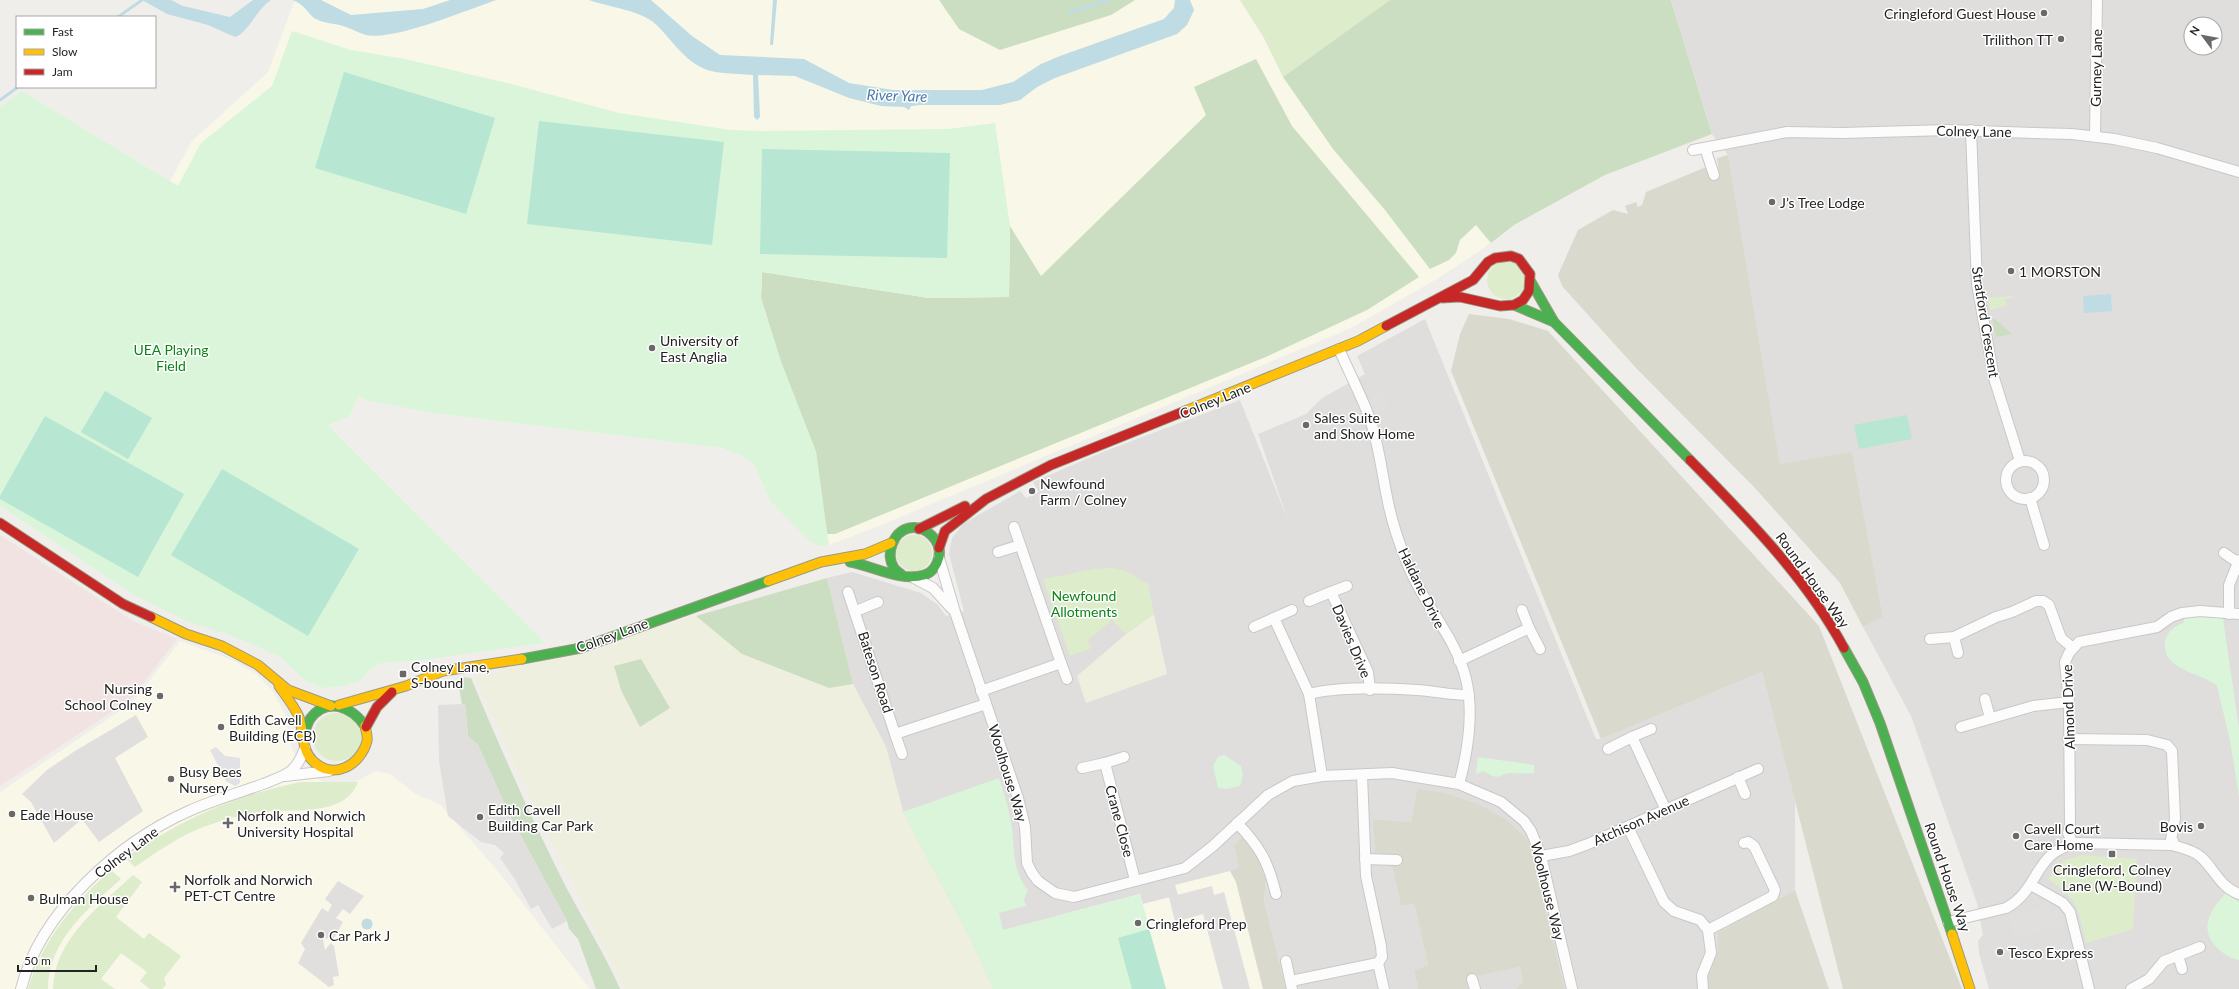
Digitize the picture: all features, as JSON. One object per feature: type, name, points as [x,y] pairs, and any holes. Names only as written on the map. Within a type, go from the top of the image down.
[{"type":"street","name":"Gurney Lane","points":[[2094,136],[2097,0]]},
{"type":"street","name":"Colney Lane","points":[[1693,150],[1788,132],[1842,133],[1971,130],[2094,136],[2157,148],[2239,172]]},
{"type":"street","name":"Stratford Crescent","points":[[1971,130],[1977,284],[1994,378],[2020,461]]},
{"type":"street","points":[[1705,148],[1714,175]]},
{"type":"street","name":"Colney Lane","points":[[821,562],[855,562],[903,576],[921,578],[933,570],[949,526],[986,499],[1051,465],[1339,349],[1426,303],[1442,298],[1473,280],[1483,268],[1495,258],[1511,256],[1520,259],[1526,266],[1531,282]]},
{"type":"street","points":[[1483,268],[1480,278],[1482,290],[1493,303]]},
{"type":"street","points":[[1514,305],[1526,296],[1531,282]]},
{"type":"street","name":"Round House Way","points":[[1531,282],[1554,322],[1757,529],[1818,606],[1849,656],[1880,723],[1970,989]]},
{"type":"street","name":"Colney Lane","points":[[1442,298],[1460,297],[1507,306],[1514,305]]},
{"type":"street","name":"Round House Way","points":[[1514,305],[1554,322]]},
{"type":"street","name":"Haldane Drive","points":[[1339,349],[1370,419],[1388,504],[1407,563],[1466,677],[1469,695],[1469,721],[1466,750],[1459,784]]},
{"type":"street","points":[[2020,461],[2035,464],[2044,476],[2040,490],[2030,498],[2016,496],[2007,485],[2009,470],[2020,461]]},
{"type":"street","points":[[2030,498],[2044,545]]},
{"type":"street","name":"Colney Lane","points":[[303,737],[305,726],[311,716],[320,709],[370,698],[443,671],[557,654],[581,648],[821,562],[838,558],[861,557],[891,543],[903,531],[919,529],[959,508],[986,499]]},
{"type":"street","name":"Colney Lane","points":[[0,523],[123,604],[186,634],[222,646],[258,665],[298,695],[355,712],[366,726],[368,738],[366,748],[361,757],[354,764],[336,770],[283,776],[189,811],[157,828],[108,863],[76,894],[44,936],[28,965],[21,989]]},
{"type":"street","points":[[1014,527],[1067,679]]},
{"type":"street","points":[[919,529],[932,535],[939,553]]},
{"type":"street","points":[[891,543],[890,560],[894,567],[903,576]]},
{"type":"street","points":[[998,552],[1020,544]]},
{"type":"street","name":"Woolhouse Way","points":[[939,553],[955,612],[1018,798],[1025,826],[1027,863],[1038,881],[1055,892],[1074,897],[1185,868],[1213,846],[1268,795],[1293,781],[1322,776],[1392,773],[1459,784],[1501,802],[1514,811],[1531,830],[1541,856],[1572,989]]},
{"type":"street","points":[[2224,553],[2238,561],[2229,585],[2234,614]]},
{"type":"street","name":"Woolhouse Way","points":[[914,578],[933,588],[955,612]]},
{"type":"street","name":"Davies Drive","points":[[1310,601],[1347,586]]},
{"type":"street","name":"Bateson Road","points":[[848,592],[856,611],[902,754]]},
{"type":"street","name":"Davies Drive","points":[[1331,592],[1368,672],[1370,690]]},
{"type":"street","points":[[1930,639],[1954,637],[1996,617],[2012,612],[2036,601],[2043,601],[2050,605],[2061,638],[2073,648]]},
{"type":"street","points":[[856,611],[878,602]]},
{"type":"street","points":[[1254,627],[1292,610]]},
{"type":"street","points":[[1522,610],[1529,628],[1540,648]]},
{"type":"street","name":"Almond Drive","points":[[2073,844],[2068,833],[2070,825],[2068,738],[2069,702],[2065,662],[2073,648],[2079,642],[2157,627],[2170,618],[2182,614],[2200,611],[2234,614]]},
{"type":"street","points":[[1274,618],[1309,694],[1322,776]]},
{"type":"street","points":[[1459,661],[1529,628]]},
{"type":"street","points":[[1954,637],[1958,653]]},
{"type":"street","points":[[981,691],[1061,663]]},
{"type":"street","name":"Colney Lane","points":[[276,680],[298,716],[308,755],[317,764],[328,769],[336,770]]},
{"type":"street","name":"Colney Lane","points":[[366,726],[377,707],[397,688]]},
{"type":"street","name":"Davies Drive","points":[[1309,694],[1319,691],[1417,690],[1469,695]]},
{"type":"street","points":[[1985,699],[1990,718]]},
{"type":"street","points":[[1961,727],[2033,706],[2069,702]]},
{"type":"street","points":[[895,734],[986,704]]},
{"type":"street","points":[[1608,749],[1651,729]]},
{"type":"street","points":[[1632,737],[1665,808]]},
{"type":"street","points":[[2068,738],[2147,740],[2168,745],[2172,751],[2175,818],[2171,840],[2173,841],[2172,845]]},
{"type":"street","name":"Colney Lane","points":[[283,776],[296,765],[305,748]]},
{"type":"street","points":[[1082,768],[1124,757]]},
{"type":"street","name":"Crane Close","points":[[1104,763],[1135,880]]},
{"type":"street","name":"Atchison Avenue","points":[[1541,856],[1569,851],[1628,827],[1665,808],[1758,769]]},
{"type":"street","points":[[1286,961],[1291,985],[1378,963],[1382,957],[1366,876],[1362,775]]},
{"type":"street","points":[[1738,777],[1745,794]]},
{"type":"street","points":[[1237,823],[1256,842],[1264,855],[1269,867],[1276,894]]},
{"type":"street","points":[[1628,827],[1664,902],[1674,911],[1700,920],[1708,930],[1712,953],[1702,975],[1703,989]]},
{"type":"street","points":[[1708,930],[1773,896],[1775,890],[1754,846],[1748,842],[1744,843]]},
{"type":"street","points":[[1948,922],[2006,908],[2020,898],[2031,885],[2048,856],[2062,847],[2073,844],[2172,845],[2200,856],[2219,881],[2239,894]]},
{"type":"street","points":[[1365,859],[1397,860]]},
{"type":"street","points":[[2031,885],[2063,903],[2070,912],[2071,932],[2088,989]]},
{"type":"street","points":[[2131,989],[2149,979],[2164,961],[2200,947]]},
{"type":"street","points":[[2178,955],[2182,969]]},
{"type":"street","points":[[1378,963],[1384,989]]},
{"type":"street","points":[[1472,979],[1475,989]]},
{"type":"shaded area","name":"University of East Anglia","points":[[295,0],[1240,0],[1264,38],[1283,77],[1390,0],[1671,0],[1712,134],[1605,175],[1514,225],[1481,250],[1437,279],[1351,328],[879,526],[829,545],[819,546],[809,541],[771,502],[753,463],[738,454],[722,448],[433,413],[367,401],[359,396],[349,417],[328,425],[545,643],[422,660],[381,663],[371,669],[360,681],[344,686],[323,688],[306,681],[279,656],[227,634],[191,623],[134,595],[0,506],[0,107],[22,91],[170,181],[192,141],[268,72]]},
{"type":"shaded area","points":[[1671,0],[2239,0],[2239,989],[1989,989],[1979,953],[1978,941],[1983,935],[1977,903],[1911,716],[1863,627],[1883,617],[1852,453],[1780,465],[1728,155],[1712,134]]},
{"type":"shaded area","points":[[1728,155],[1780,464],[1852,452],[1883,617],[1863,627],[1840,583],[1754,487],[1637,369],[1562,286],[1558,275],[1578,230],[1613,210],[1628,214],[1625,206],[1636,202],[1638,207],[1642,205],[1646,192],[1706,167],[1709,177],[1719,173],[1717,158]]},
{"type":"shaded area","points":[[1469,314],[1509,319],[1548,331],[1819,626],[1962,989],[1843,989],[1762,672],[1601,739],[1451,371],[1460,334]]},
{"type":"shaded area","points":[[1425,319],[1596,739],[1601,739],[1762,672],[1795,801],[1795,890],[1718,932],[1718,950],[1707,974],[1709,989],[1565,989],[1529,841],[1417,789],[1411,822],[1374,819],[1375,856],[1392,867],[1401,906],[1414,904],[1428,965],[1414,970],[1418,989],[1286,989],[1264,900],[1266,881],[1234,846],[1239,867],[1231,871],[1263,989],[993,989],[903,812],[886,747],[853,684],[827,578],[852,572],[921,593],[938,605],[946,616],[964,611],[949,554],[952,538],[963,524],[1020,491],[1026,498],[1039,492],[1033,482],[1103,452],[1240,400],[1288,520],[1258,434],[1306,414],[1322,398],[1365,374],[1357,356]]},
{"type":"shaded area","points":[[1381,391],[1389,407],[1361,425],[1348,430],[1345,424],[1353,419],[1348,407]]},
{"type":"shaded area","points":[[0,535],[133,621],[177,639],[131,699],[0,786]]},
{"type":"shaded area","name":"Norfolk and Norwich University Hospital","points":[[180,641],[232,660],[256,674],[272,690],[285,714],[291,746],[297,760],[303,769],[323,782],[353,783],[377,771],[390,774],[414,793],[441,805],[500,874],[590,989],[0,989],[0,792],[133,702]]},
{"type":"shaded area","name":"Edith Cavell Building Car Park","points":[[465,704],[468,736],[478,745],[511,818],[567,921],[552,929],[538,905],[531,909],[514,878],[500,858],[504,853],[495,845],[481,842],[448,816],[439,761],[438,705]]},
{"type":"shaded area","points":[[136,715],[148,737],[115,758],[143,811],[99,842],[82,819],[54,843],[31,802],[22,794],[47,770],[75,751]]},
{"type":"shaded area","points":[[216,747],[225,756],[240,758],[240,783],[235,786],[226,781],[210,750]]},
{"type":"shaded area","points":[[1417,789],[1445,793],[1478,804],[1505,819],[1529,841],[1565,989],[1515,989],[1523,982],[1520,967],[1467,978],[1468,989],[1418,989],[1414,970],[1428,965],[1414,904],[1401,906],[1392,867],[1375,856],[1373,819],[1411,822]]},
{"type":"shaded area","points":[[1243,836],[1256,852],[1266,881],[1264,900],[1286,989],[1263,989],[1236,882],[1230,871],[1239,867],[1234,846]]},
{"type":"shaded area","name":"Cringleford Prep","points":[[1230,871],[1236,882],[1263,989],[993,989],[1056,916],[1140,894],[1143,904],[1178,895],[1175,885]]},
{"type":"shaded area","name":"Car Park J","points":[[338,881],[364,896],[350,914],[343,909],[336,918],[343,922],[332,942],[325,937],[323,940],[325,950],[331,943],[334,946],[339,976],[333,977],[334,985],[329,987],[298,963],[305,949],[301,943],[322,908],[328,912],[332,905],[325,899]]},
{"type":"shaded area","points":[[1212,886],[1214,895],[1224,892],[1250,989],[1223,989],[1203,914],[1175,922],[1169,897]]},
{"type":"shaded area","points":[[1795,890],[1829,989],[1709,989],[1707,974],[1718,950],[1718,932]]},
{"type":"shaded area","points":[[2049,904],[2052,912],[2060,910],[2065,926],[2047,929],[2015,939],[2008,917]]},
{"type":"shaded area","points":[[2068,940],[2072,952],[2064,954],[2061,942]]},
{"type":"shaded area","points":[[1520,967],[1523,982],[1515,989],[1468,989],[1466,978]]},
{"type":"green space","points":[[939,0],[1135,0],[1111,15],[1000,50],[959,29]]},
{"type":"green space","points":[[1240,0],[1390,0],[1283,77],[1264,38]]},
{"type":"green space","points":[[1390,0],[1671,0],[1712,134],[1605,175],[1514,225],[1491,243],[1476,225],[1460,240],[1456,253],[1449,260],[1430,269],[1385,210],[1333,149],[1283,77]]},
{"type":"green space","name":"UEA Playing Field","points":[[292,31],[351,50],[405,59],[515,85],[619,113],[731,130],[948,129],[995,123],[1010,226],[1009,297],[929,298],[762,272],[761,299],[781,362],[816,452],[829,545],[819,546],[809,541],[771,502],[753,463],[738,454],[722,448],[433,413],[367,401],[359,396],[349,417],[328,425],[545,643],[422,660],[381,663],[371,669],[360,681],[344,686],[323,688],[306,681],[279,656],[227,634],[191,623],[134,595],[0,506],[0,107],[22,91],[178,186],[201,143],[272,86]]},
{"type":"green space","points":[[1256,59],[1292,126],[1419,277],[1367,310],[1268,356],[835,534],[826,534],[816,452],[781,362],[761,298],[762,272],[929,298],[1009,297],[1010,226],[1041,276],[1206,115],[1194,87]]},
{"type":"green space","points":[[344,72],[495,118],[466,214],[315,168]]},
{"type":"green space","points":[[539,121],[724,142],[712,245],[527,224]]},
{"type":"green space","points":[[762,149],[950,153],[947,258],[760,254]]},
{"type":"green space","points":[[1506,261],[1516,264],[1522,270],[1525,280],[1522,290],[1516,296],[1506,299],[1496,296],[1490,290],[1487,280],[1490,270],[1496,264]]},
{"type":"green space","points":[[2013,296],[2013,298],[2005,299],[2006,306],[1990,310],[1988,298]]},
{"type":"green space","points":[[1992,319],[1995,319],[2012,334],[1996,337]]},
{"type":"green space","points":[[105,391],[152,418],[128,459],[81,432]]},
{"type":"green space","points":[[1907,415],[1912,439],[1859,449],[1854,425]]},
{"type":"green space","points":[[45,416],[184,494],[138,577],[0,499],[0,496]]},
{"type":"green space","points":[[222,469],[359,549],[308,636],[171,555]]},
{"type":"green space","points":[[918,535],[927,540],[931,546],[931,560],[927,566],[918,571],[910,571],[901,566],[897,560],[896,549],[901,540],[907,536]]},
{"type":"green space","name":"Newfound Allotments","points":[[1111,568],[1126,571],[1148,584],[1154,614],[1126,634],[1112,620],[1087,641],[1092,648],[1070,656],[1043,579],[1095,569]]},
{"type":"green space","points":[[827,578],[853,684],[829,688],[742,654],[696,616]]},
{"type":"green space","points":[[2222,612],[2239,728],[2239,796],[2230,741],[2217,686],[2177,666],[2166,652],[2165,642],[2169,632],[2183,623],[2185,617]]},
{"type":"green space","points":[[1154,614],[1167,674],[1086,703],[1077,676],[1125,635]]},
{"type":"green space","points":[[696,616],[742,654],[829,688],[853,684],[886,747],[903,812],[971,940],[993,989],[625,989],[528,795],[475,676],[599,650],[639,633]]},
{"type":"green space","points":[[641,659],[670,708],[640,727],[621,690],[614,666]]},
{"type":"green space","points":[[463,677],[471,678],[541,837],[620,989],[596,989],[578,939],[569,929],[567,921],[511,818],[478,745],[468,736],[465,704],[462,704],[458,682]]},
{"type":"green space","points":[[332,713],[342,713],[351,717],[357,723],[360,728],[360,746],[351,757],[342,761],[332,761],[323,757],[317,751],[313,742],[313,732],[317,723],[323,717]]},
{"type":"green space","points":[[1224,755],[1241,766],[1243,775],[1240,786],[1227,789],[1218,788],[1213,766],[1218,757]]},
{"type":"green space","points":[[1478,757],[1534,765],[1534,773],[1511,773],[1496,777],[1484,771],[1476,774]]},
{"type":"green space","points":[[999,778],[1010,816],[1015,861],[1019,876],[1028,890],[1024,899],[1026,906],[999,913],[1003,930],[1140,894],[1166,989],[993,989],[971,940],[903,812]]},
{"type":"green space","points":[[300,782],[358,782],[351,793],[342,801],[330,806],[316,809],[262,812],[235,817],[189,833],[161,849],[135,867],[125,858],[166,832],[208,811],[253,794]]},
{"type":"green space","points":[[2081,855],[2137,859],[2133,929],[2086,943],[2076,906],[2066,894],[2048,879],[2063,861]]},
{"type":"green space","points":[[111,870],[121,879],[83,914],[62,941],[50,972],[48,989],[28,989],[34,971],[51,938],[72,909]]},
{"type":"green space","points":[[133,875],[142,882],[116,917],[144,939],[149,933],[181,956],[164,978],[166,985],[162,989],[150,989],[140,981],[147,972],[121,953],[101,979],[115,989],[53,989],[55,971],[61,954],[70,939],[93,912]]},
{"type":"green space","points":[[2226,893],[2239,902],[2239,960],[2224,954],[2209,937],[2208,921],[2212,910]]},
{"type":"green space","points":[[1149,929],[1166,989],[1132,989],[1118,938]]},
{"type":"water","points":[[142,0],[171,0],[183,6],[230,17],[253,0],[271,0],[261,9],[244,31],[235,37],[208,25],[167,14]]},
{"type":"water","points":[[293,0],[321,0],[351,15],[423,9],[450,0],[496,0],[431,24],[378,36],[366,35],[340,25],[319,21],[298,2]]},
{"type":"water","name":"River Yare","points":[[589,0],[651,0],[692,36],[720,55],[804,59],[849,83],[893,90],[982,90],[1013,82],[1041,64],[1060,56],[1164,19],[1174,8],[1175,0],[1190,0],[1194,10],[1187,25],[1177,34],[1055,78],[1037,87],[1020,100],[1000,105],[921,105],[911,106],[909,110],[904,107],[881,106],[849,98],[795,76],[758,75],[760,117],[757,120],[754,117],[753,75],[717,72],[700,67],[682,53],[660,28],[649,19],[639,14]]},
{"type":"water","points":[[773,0],[777,0],[773,45],[770,45]]},
{"type":"water","points":[[2111,294],[2112,311],[2084,313],[2083,296]]},
{"type":"water","points":[[367,918],[371,920],[373,924],[371,928],[367,930],[363,928],[361,924],[363,920]]},
{"type":"waterway","points":[[119,16],[142,0]]},
{"type":"waterway","points":[[1068,13],[1108,0]]},
{"type":"waterway","points":[[0,100],[17,88]]},
{"type":"traffic: fast","points":[[1531,282],[1554,322],[1690,460]]},
{"type":"traffic: fast","points":[[1514,305],[1554,322]]},
{"type":"traffic: fast","points":[[850,562],[896,575],[906,576],[915,577],[927,574],[932,571],[937,563],[939,551],[938,545],[932,535],[921,529],[909,528],[903,530],[892,544],[890,556],[891,562],[895,569],[903,576]]},
{"type":"traffic: fast","points":[[522,659],[581,648],[768,581]]},
{"type":"traffic: fast","points":[[1844,648],[1863,682],[1880,723],[1952,934]]},
{"type":"traffic: fast","points":[[303,737],[310,719],[317,712],[331,706],[346,709],[360,719],[365,726]]},
{"type":"traffic: slow","points":[[1185,411],[1358,341],[1386,326]]},
{"type":"traffic: slow","points":[[768,581],[821,562],[865,554],[891,543]]},
{"type":"traffic: slow","points":[[151,617],[186,634],[222,646],[258,665],[288,690],[331,706]]},
{"type":"traffic: slow","points":[[339,705],[406,686],[443,671],[522,659]]},
{"type":"traffic: slow","points":[[279,686],[299,717],[306,752],[309,757],[321,767],[329,770],[337,770],[345,768],[353,763],[364,750],[367,741],[365,726]]},
{"type":"traffic: slow","points":[[1952,934],[1970,989]]},
{"type":"traffic: jam","points":[[1386,326],[1473,280],[1488,262],[1495,258],[1511,256],[1519,259],[1530,274],[1529,291],[1523,300],[1514,305],[1500,306],[1460,297],[1442,298]]},
{"type":"traffic: jam","points":[[939,548],[945,531],[986,499],[1051,465],[1185,411]]},
{"type":"traffic: jam","points":[[1690,460],[1733,504],[1793,572],[1812,596],[1844,648]]},
{"type":"traffic: jam","points":[[919,529],[965,506]]},
{"type":"traffic: jam","points":[[0,523],[123,604],[151,617]]},
{"type":"traffic: jam","points":[[366,727],[377,707],[392,692]]},
{"type":"place","name":"Cringleford Guest House","points":[[2044,13]]},
{"type":"place","name":"Trilithon TT","points":[[2061,39]]},
{"type":"place","name":"J’s Tree Lodge","points":[[1772,202]]},
{"type":"place","name":"1 MORSTON","points":[[2011,271]]},
{"type":"place","name":"University of East Anglia","points":[[652,348]]},
{"type":"place","name":"Sales Suite and Show Home","points":[[1306,425]]},
{"type":"place","name":"Newfound Farm / Colney","points":[[1032,491]]},
{"type":"place","name":"Colney Lane, S-bound","points":[[403,674]]},
{"type":"place","name":"Nursing School Colney","points":[[160,696]]},
{"type":"place","name":"Edith Cavell Building (ECB)","points":[[221,727]]},
{"type":"place","name":"Busy Bees Nursery","points":[[171,779]]},
{"type":"place","name":"Eade House","points":[[12,814]]},
{"type":"place","name":"Edith Cavell Building Car Park","points":[[480,817]]},
{"type":"place","name":"Norfolk and Norwich University Hospital","points":[[228,823]]},
{"type":"place","name":"Bovis","points":[[2201,826]]},
{"type":"place","name":"Cavell Court Care Home","points":[[2016,836]]},
{"type":"place","name":"Cringleford, Colney Lane (W-Bound)","points":[[2112,854]]},
{"type":"place","name":"Norfolk and Norwich PET-CT Centre","points":[[175,887]]},
{"type":"place","name":"Bulman House","points":[[31,898]]},
{"type":"place","name":"Cringleford Prep","points":[[1138,923]]},
{"type":"place","name":"Car Park J","points":[[321,935]]},
{"type":"place","name":"Tesco Express","points":[[2000,952]]}]
